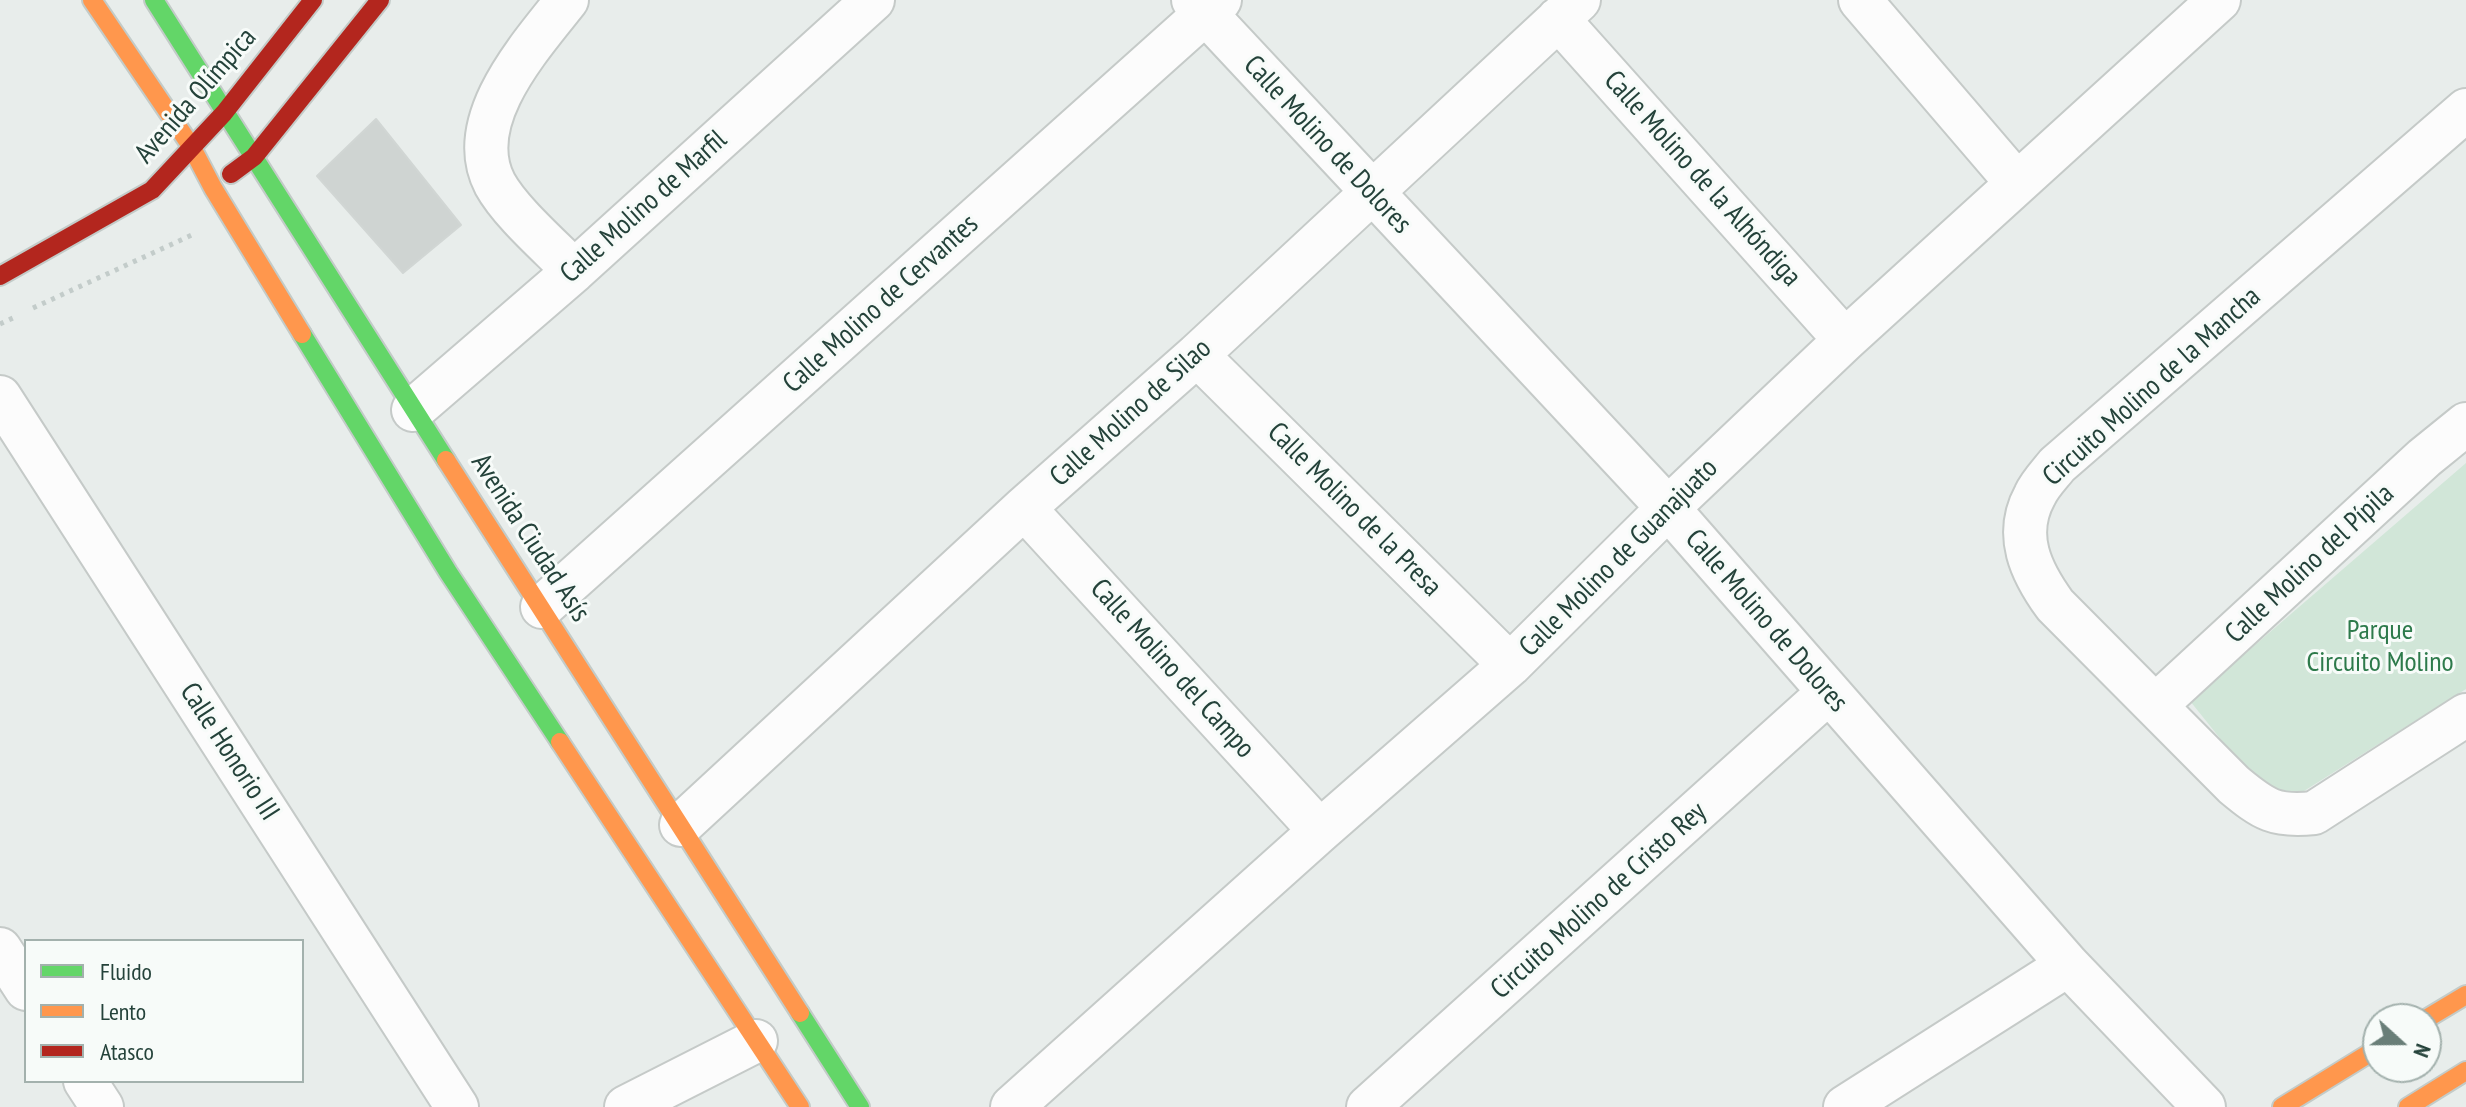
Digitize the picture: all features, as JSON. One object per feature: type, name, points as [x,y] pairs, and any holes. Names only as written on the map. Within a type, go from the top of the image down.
[{"type":"street","points":[[92,0],[191,146],[198,188],[231,216],[448,572],[800,1107]]},
{"type":"street","name":"Avenida Ciudad Asís","points":[[154,0],[860,1107]]},
{"type":"street","name":"Avenida Olímpica","points":[[0,276],[152,190],[224,113],[313,0]]},
{"type":"street","points":[[198,188],[254,157],[380,0]]},
{"type":"street","points":[[567,0],[496,100],[489,121],[486,157],[496,186],[509,203],[574,271]]},
{"type":"street","name":"Calle Molino de Marfil","points":[[413,410],[574,271],[873,0]]},
{"type":"street","points":[[1860,0],[2016,182]]},
{"type":"street","name":"Calle Molino de Guanajuato","points":[[1012,1107],[1510,665],[1668,508],[1845,340],[2209,3]]},
{"type":"street","name":"Calle Molino de Dolores","points":[[1206,4],[1370,193],[1668,508],[2068,965],[2204,1107]]},
{"type":"street","name":"Calle Molino de Cervantes","points":[[542,607],[1206,4]]},
{"type":"street","name":"Calle Molino de Silao","points":[[681,825],[1024,508],[1197,355],[1569,9]]},
{"type":"street","name":"Calle Molino de la Alhóndiga","points":[[1569,9],[1845,340]]},
{"type":"street","name":"Circuito Molino de la Mancha","points":[[2466,110],[2057,465],[2035,494],[2025,539],[2027,555],[2036,578],[2055,605],[2263,809],[2288,816],[2314,813],[2466,715]]},
{"type":"street","name":"Avenida Olímpica","points":[[152,190],[198,188]]},
{"type":"street","name":"Calle Molino de la Presa","points":[[1197,355],[1510,665]]},
{"type":"street","name":"Calle Honorio III","points":[[0,397],[457,1107]]},
{"type":"street","name":"Calle Molino del Pípila","points":[[2156,705],[2424,458],[2466,424]]},
{"type":"street","name":"Calle Molino del Campo","points":[[1024,508],[1320,831]]},
{"type":"street","name":"Circuito Molino de Cristo Rey","points":[[1368,1107],[1828,693]]},
{"type":"street","points":[[0,949],[24,986]]},
{"type":"street","points":[[1845,1107],[2068,965]]},
{"type":"street","points":[[2442,1009],[2466,995]]},
{"type":"street","points":[[626,1107],[756,1041]]},
{"type":"street","points":[[2282,1107],[2362,1058]]},
{"type":"street","points":[[2408,1107],[2466,1071]]},
{"type":"street","points":[[86,1083],[102,1107]]},
{"type":"path","points":[[29,310],[231,216]]},
{"type":"path","points":[[0,324],[14,317]]},
{"type":"green space","name":"Parque Circuito Molino","points":[[2466,463],[2466,689],[2277,808],[2249,791],[2219,737],[2190,701]]},
{"type":"building","points":[[376,119],[461,225],[403,273],[317,176]]},
{"type":"traffic: fast","points":[[154,0],[446,460]]},
{"type":"traffic: fast","points":[[302,334],[448,572],[560,742]]},
{"type":"traffic: fast","points":[[800,1013],[860,1107]]},
{"type":"traffic: slow","points":[[92,0],[191,146],[213,188],[302,334]]},
{"type":"traffic: slow","points":[[446,460],[800,1013]]},
{"type":"traffic: slow","points":[[560,742],[800,1107]]},
{"type":"traffic: slow","points":[[2442,1009],[2466,995]]},
{"type":"traffic: slow","points":[[2282,1107],[2362,1058]]},
{"type":"traffic: slow","points":[[2408,1107],[2466,1071]]},
{"type":"traffic: jam","points":[[0,276],[152,190],[224,113],[313,0]]},
{"type":"traffic: jam","points":[[231,174],[254,157],[380,0]]}]
